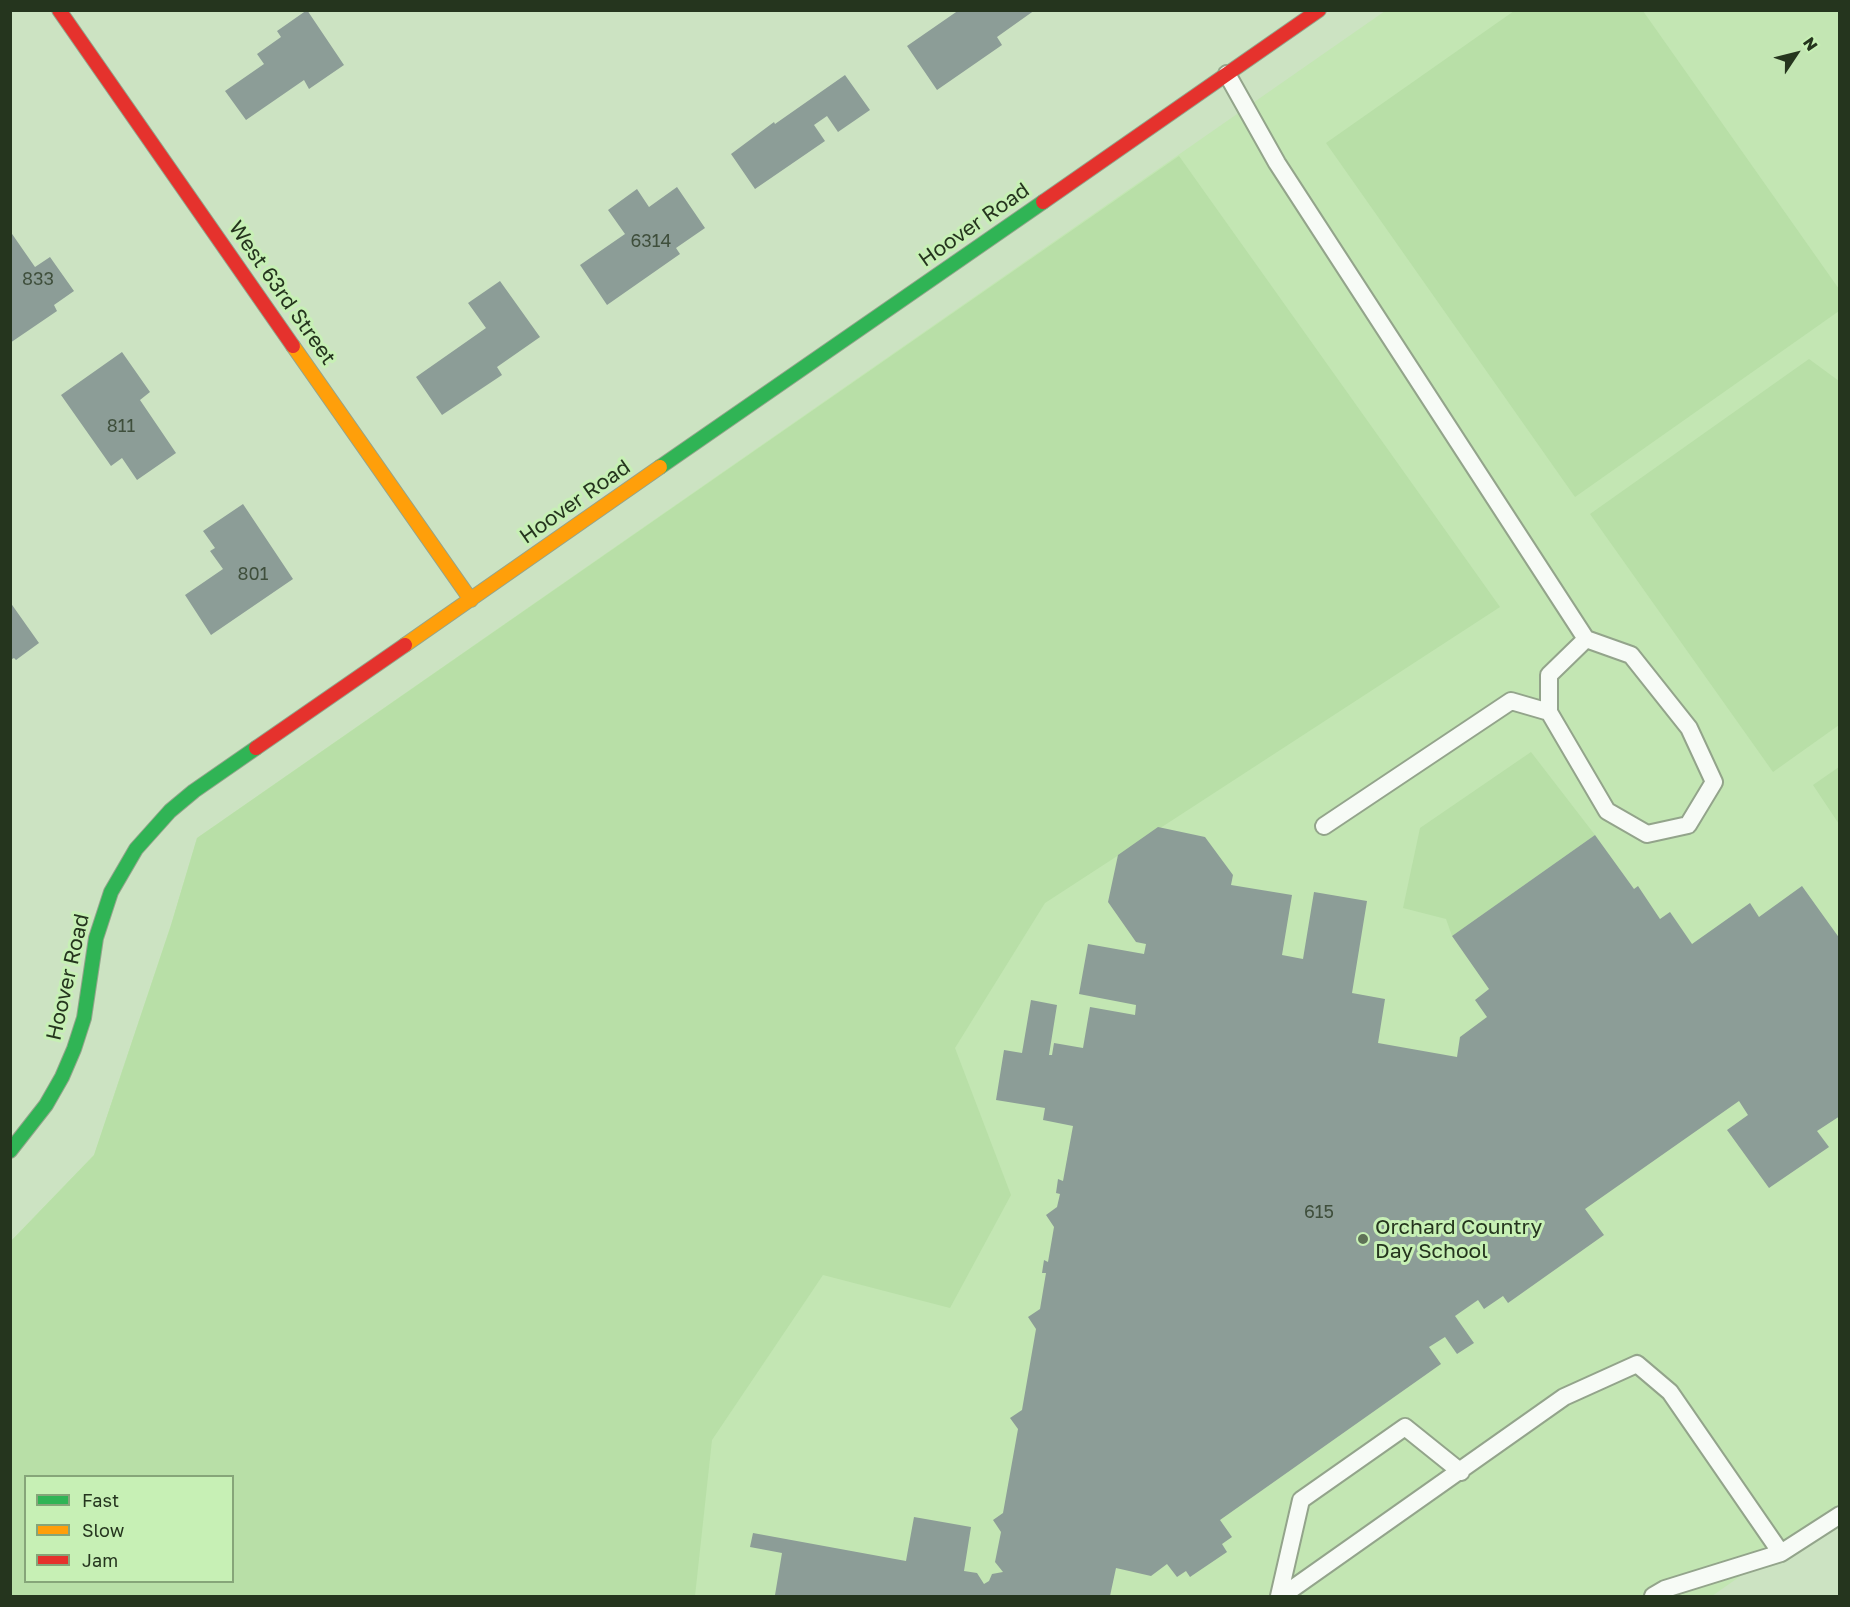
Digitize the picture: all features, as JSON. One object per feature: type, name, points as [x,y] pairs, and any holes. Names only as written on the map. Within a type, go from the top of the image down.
[{"type":"street","name":"West 63rd Street","points":[[59,10],[471,600]]},
{"type":"street","name":"Hoover Road","points":[[10,1150],[37,1119],[62,1077],[84,1018],[96,938],[105,906],[127,863],[146,836],[170,811],[194,791],[1319,10]]},
{"type":"lane","points":[[1227,74],[1276,163],[1587,639],[1631,655],[1689,728],[1714,782],[1688,825],[1647,834],[1607,811],[1549,712],[1550,675],[1587,639]]},
{"type":"lane","points":[[1324,825],[1511,701],[1549,712]]},
{"type":"lane","points":[[1280,1596],[1461,1472],[1564,1397],[1637,1364],[1670,1392],[1781,1553]]},
{"type":"lane","points":[[1280,1596],[1301,1500],[1405,1427],[1461,1472]]},
{"type":"lane","points":[[1653,1596],[1665,1589],[1781,1553],[1839,1515]]},
{"type":"shaded area","points":[[1385,11],[1839,11],[1839,1507],[1712,1596],[11,1596],[10,1242],[94,1155],[171,925],[197,838]]},
{"type":"shaded area","points":[[1514,11],[1643,11],[1839,289],[1839,311],[1575,497],[1326,143]]},
{"type":"shaded area","points":[[1179,156],[1500,607],[1045,903],[955,1048],[1011,1195],[950,1308],[823,1275],[712,1440],[695,1596],[11,1596],[10,1242],[94,1155],[171,925],[197,838]]},
{"type":"shaded area","points":[[1809,359],[1839,381],[1839,725],[1773,772],[1590,514]]},
{"type":"shaded area","points":[[1531,752],[1595,835],[1452,936],[1446,919],[1403,908],[1420,828]]},
{"type":"shaded area","points":[[1839,767],[1839,824],[1813,785]]},
{"type":"building","points":[[307,10],[344,65],[309,89],[304,80],[246,120],[225,91],[264,64],[257,54],[281,37],[277,31]]},
{"type":"building","points":[[959,10],[1035,10],[997,37],[1002,45],[937,90],[907,46]]},
{"type":"building","points":[[845,75],[870,110],[838,132],[827,116],[814,125],[825,141],[755,189],[731,154],[774,122],[775,124]]},
{"type":"building","points":[[677,187],[705,228],[676,248],[680,254],[607,305],[580,265],[625,234],[608,210],[637,189],[649,207]]},
{"type":"building","points":[[10,231],[35,267],[50,257],[74,291],[54,305],[57,311],[10,343]]},
{"type":"building","points":[[500,281],[540,337],[497,367],[502,375],[442,415],[416,377],[486,328],[468,303]]},
{"type":"building","points":[[122,352],[150,392],[140,400],[176,453],[137,480],[122,458],[111,466],[61,395]]},
{"type":"building","points":[[243,504],[293,579],[211,635],[185,595],[223,569],[210,551],[215,548],[203,531]]},
{"type":"building","points":[[10,602],[39,643],[16,660],[14,658],[10,660]]},
{"type":"building","points":[[1158,827],[1205,837],[1233,875],[1231,885],[1292,895],[1282,955],[1303,959],[1314,892],[1367,901],[1352,993],[1385,999],[1378,1043],[1457,1057],[1460,1037],[1487,1017],[1475,1000],[1489,989],[1452,936],[1595,835],[1634,889],[1638,886],[1660,919],[1670,912],[1692,944],[1750,903],[1759,917],[1802,886],[1840,939],[1840,1116],[1817,1131],[1829,1147],[1769,1188],[1727,1130],[1748,1115],[1739,1101],[1585,1209],[1604,1235],[1508,1303],[1503,1296],[1484,1309],[1478,1300],[1455,1316],[1474,1343],[1457,1354],[1445,1337],[1429,1347],[1441,1364],[1220,1520],[1232,1537],[1222,1544],[1227,1552],[1190,1577],[1186,1571],[1177,1577],[1167,1564],[1151,1576],[1116,1568],[1110,1596],[775,1595],[782,1553],[750,1547],[753,1533],[906,1561],[914,1517],[971,1527],[964,1571],[977,1573],[984,1584],[989,1581],[992,1574],[1003,1572],[995,1562],[1001,1532],[993,1520],[1003,1513],[1018,1429],[1010,1418],[1022,1410],[1036,1329],[1028,1317],[1040,1309],[1046,1273],[1042,1273],[1044,1260],[1048,1262],[1054,1227],[1046,1215],[1057,1207],[1060,1194],[1056,1193],[1058,1179],[1063,1181],[1073,1126],[1043,1120],[1045,1108],[996,1100],[1004,1050],[1022,1053],[1031,1000],[1057,1005],[1049,1055],[1052,1055],[1054,1043],[1083,1048],[1090,1007],[1135,1015],[1136,1005],[1079,994],[1088,944],[1144,954],[1146,944],[1136,942],[1108,902],[1118,855]]},
{"type":"traffic: fast","points":[[660,467],[1043,202]]},
{"type":"traffic: fast","points":[[10,1151],[46,1105],[74,1049],[84,1018],[96,938],[111,892],[136,849],[170,811],[194,791],[256,748]]},
{"type":"traffic: slow","points":[[293,346],[471,600]]},
{"type":"traffic: slow","points":[[405,645],[660,467]]},
{"type":"traffic: jam","points":[[59,10],[293,346]]},
{"type":"traffic: jam","points":[[1043,202],[1319,10]]},
{"type":"traffic: jam","points":[[256,748],[405,645]]},
{"type":"place","name":"Orchard Country Day School","points":[[1363,1239]]}]
